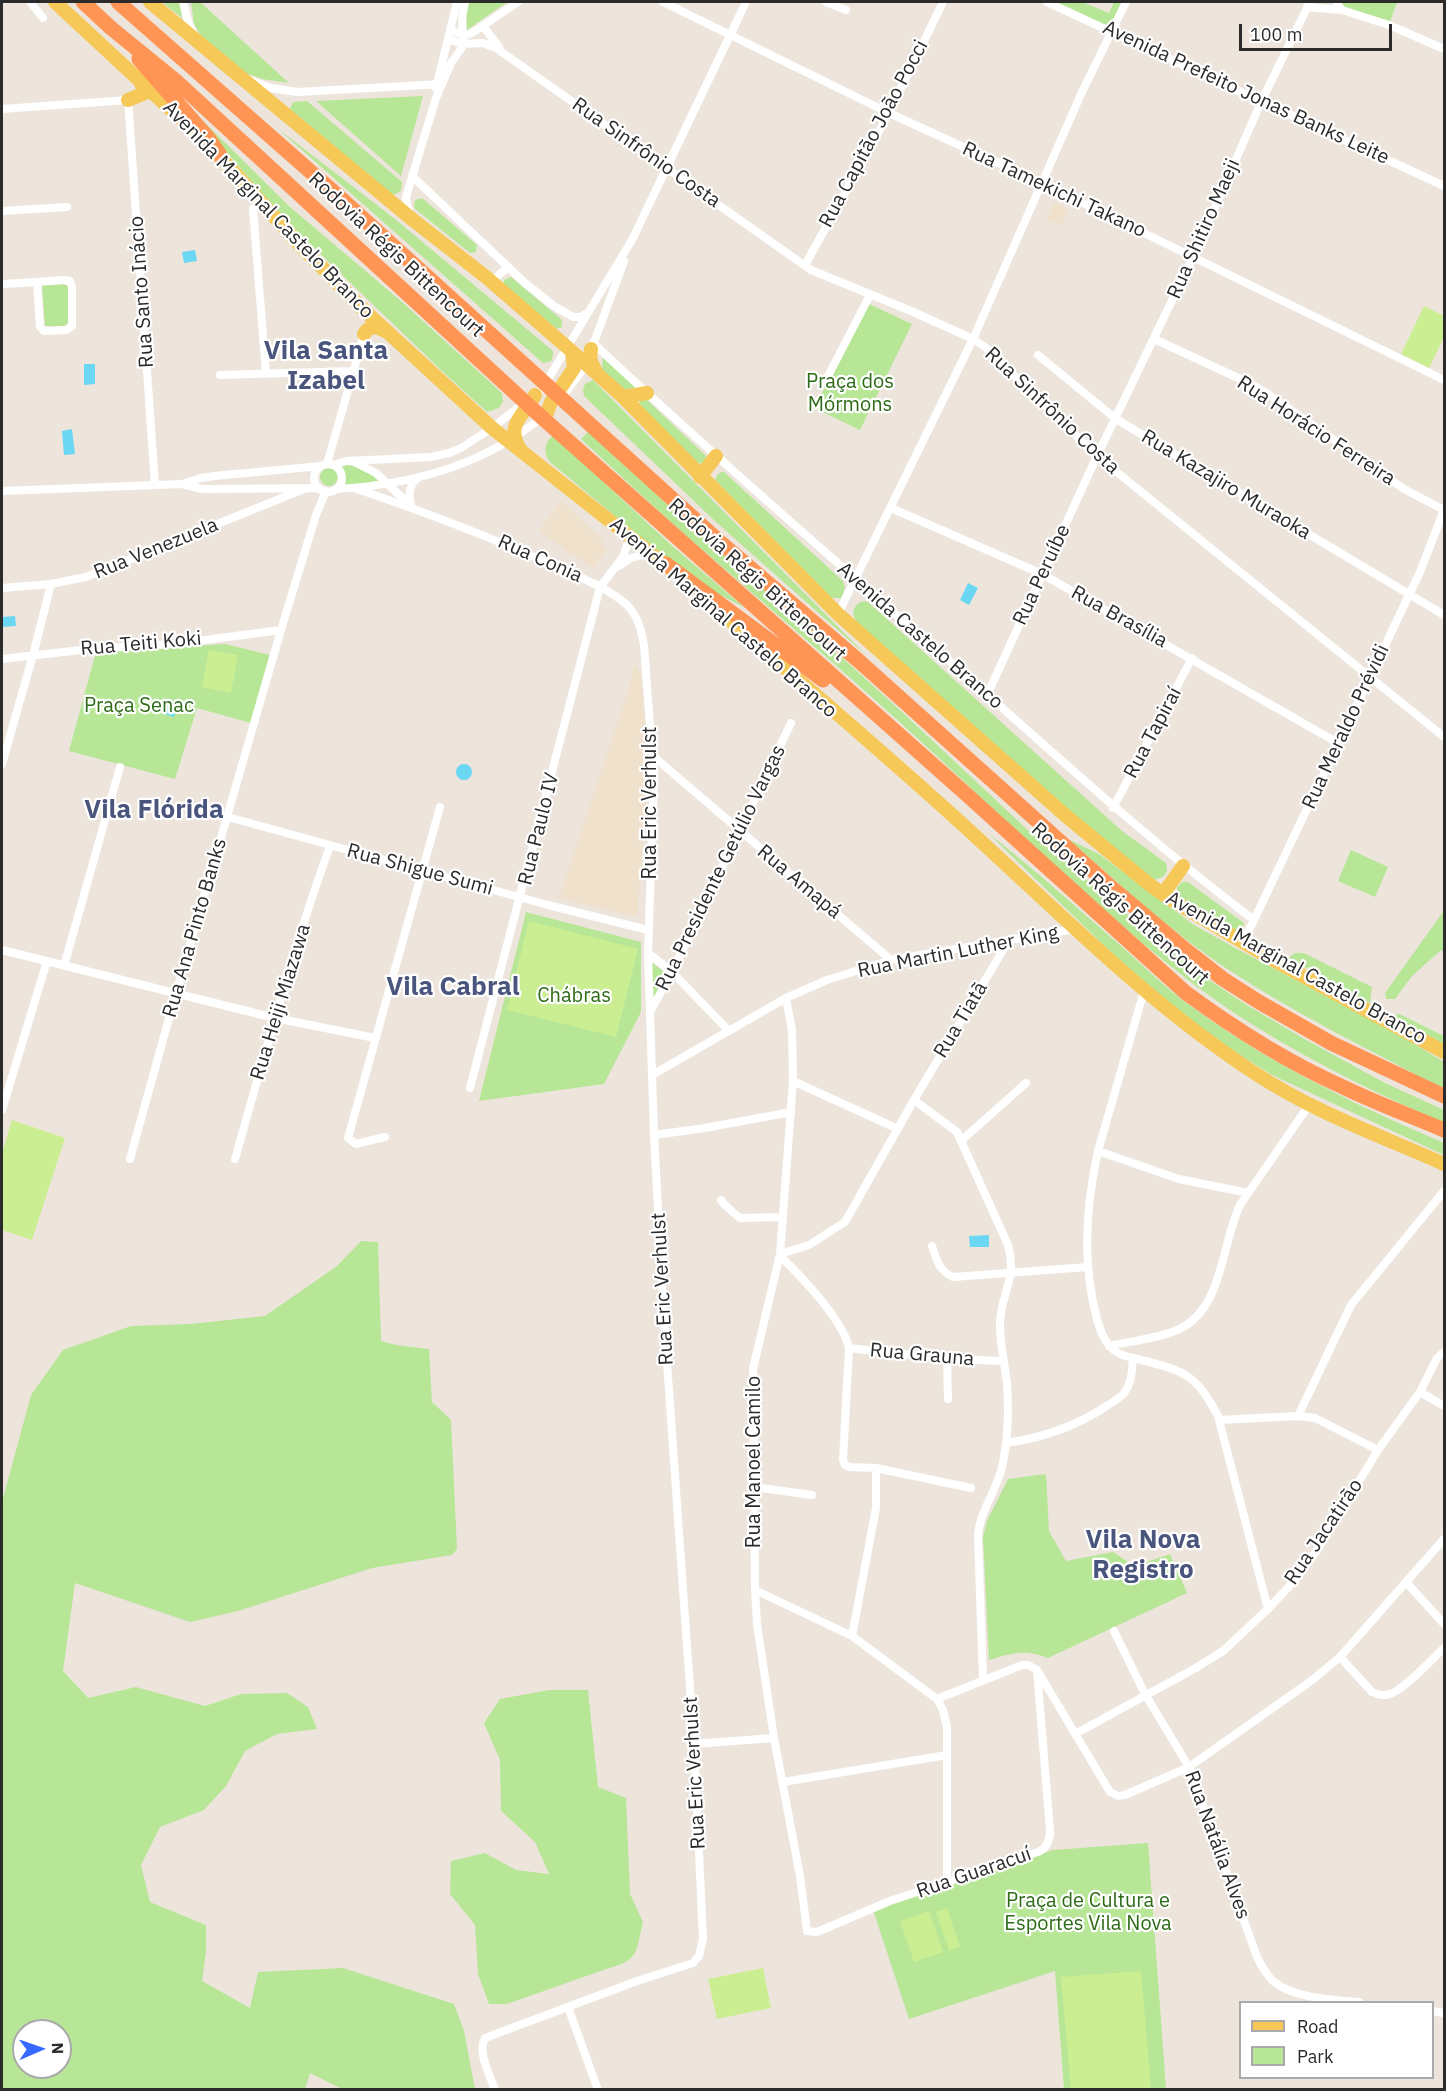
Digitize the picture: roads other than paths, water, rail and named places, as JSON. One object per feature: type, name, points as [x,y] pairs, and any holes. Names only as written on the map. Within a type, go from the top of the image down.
[{"type":"highway","name":"Rodovia Régis Bittencourt","points":[[83,2],[111,28],[177,81],[492,373],[966,794],[1186,993],[1224,1021],[1264,1046],[1341,1087],[1444,1130]]},
{"type":"highway","name":"Rodovia Régis Bittencourt","points":[[118,2],[337,195],[721,543],[860,662],[1112,888],[1187,951],[1223,979],[1331,1043],[1444,1096]]},
{"type":"highway","points":[[111,28],[209,139],[222,158]]},
{"type":"highway","points":[[666,564],[808,668],[938,779],[966,794]]},
{"type":"main road","name":"Avenida Marginal Castelo Branco","points":[[54,2],[222,158],[298,243],[361,307],[492,428],[511,440],[523,454],[666,564],[962,824],[1144,991],[1256,1074],[1309,1105],[1444,1164]]},
{"type":"main road","name":"Avenida Marginal Castelo Branco","points":[[150,2],[491,282],[598,374],[838,614],[1066,816],[1163,894],[1243,943],[1444,1052]]},
{"type":"main road","points":[[128,100],[145,93],[137,77]]},
{"type":"main road","points":[[361,307],[366,319],[364,334]]},
{"type":"main road","points":[[364,334],[372,327],[389,333]]},
{"type":"main road","points":[[592,346],[591,363],[598,374]]},
{"type":"main road","points":[[547,413],[551,402],[574,368],[570,350]]},
{"type":"main road","points":[[623,397],[647,393]]},
{"type":"main road","points":[[511,440],[520,415],[535,396]]},
{"type":"main road","points":[[700,477],[716,456]]},
{"type":"main road","points":[[1163,894],[1183,866]]},
{"type":"street","points":[[30,2],[43,18]]},
{"type":"street","points":[[183,2],[188,22],[198,42]]},
{"type":"street","points":[[413,220],[406,202],[436,98],[457,2]]},
{"type":"street","points":[[439,83],[463,45],[462,18],[465,2]]},
{"type":"street","points":[[449,35],[472,33],[518,2]]},
{"type":"street","name":"Rua Tamekichi Takano","points":[[663,2],[889,112],[1042,183],[1444,380]]},
{"type":"street","points":[[182,484],[202,489],[322,490],[390,484],[461,465],[511,440],[547,413],[571,387],[585,363],[632,240],[746,2]]},
{"type":"street","points":[[826,2],[846,10]]},
{"type":"street","name":"Rua Capitão João Pocci","points":[[805,265],[889,112],[943,2]]},
{"type":"street","name":"Avenida Prefeito Jonas Banks Leite","points":[[1047,2],[1444,186]]},
{"type":"street","points":[[838,614],[973,339],[1126,2]]},
{"type":"street","points":[[1336,2],[1342,10]]},
{"type":"street","points":[[1309,4],[1342,10],[1389,25],[1444,49]]},
{"type":"street","name":"Rua Shitiro Maeji","points":[[1097,456],[1193,257],[1262,100],[1309,4]]},
{"type":"street","name":"Rua Sinfrônio Costa","points":[[483,26],[508,56]]},
{"type":"street","name":"Rua Sinfrônio Costa","points":[[449,35],[463,45],[484,43],[496,48],[805,265],[973,339],[992,354],[1097,456],[1444,737]]},
{"type":"street","points":[[244,78],[271,88],[297,92],[439,83]]},
{"type":"street","points":[[2,109],[128,100]]},
{"type":"street","name":"Rua Santo Inácio","points":[[128,100],[155,484]]},
{"type":"street","points":[[412,176],[525,283],[568,316],[581,317],[592,309]]},
{"type":"street","points":[[2,211],[68,207]]},
{"type":"street","points":[[253,209],[266,374]]},
{"type":"street","points":[[2,491],[182,484],[214,476],[347,461],[443,455],[461,448],[535,396],[549,379],[570,350],[632,240]]},
{"type":"street","points":[[491,282],[508,267]]},
{"type":"street","points":[[2,284],[65,280],[70,283],[73,321],[70,329],[47,331],[40,328],[37,282]]},
{"type":"street","points":[[826,380],[870,295]]},
{"type":"street","points":[[322,490],[314,477],[327,465],[364,334]]},
{"type":"street","name":"Rua Horácio Ferreira","points":[[1154,339],[1268,394],[1404,489],[1444,510]]},
{"type":"street","name":"Avenida Castelo Branco","points":[[592,346],[1113,808],[1183,866],[1254,920]]},
{"type":"street","name":"Rua Kazajiro Muraoka","points":[[1038,355],[1116,419],[1444,615]]},
{"type":"street","points":[[220,375],[353,371]]},
{"type":"street","name":"Rua Peruíbe","points":[[987,694],[1097,456]]},
{"type":"street","name":"Rua Conia","points":[[347,461],[372,470],[390,484],[412,507]]},
{"type":"street","points":[[327,465],[341,474],[341,483],[336,489]]},
{"type":"street","points":[[412,507],[409,497],[410,488],[421,476]]},
{"type":"street","name":"Rua Conia","points":[[354,488],[494,538],[600,587],[628,606],[636,618],[643,638]]},
{"type":"street","name":"Rua Venezuela","points":[[2,588],[51,584],[87,577],[304,489]]},
{"type":"street","name":"Rua Ana Pinto Banks","points":[[130,1160],[322,490]]},
{"type":"street","name":"Rua Brasília","points":[[891,508],[1042,574],[1338,743]]},
{"type":"street","name":"Rua Meraldo Prévidi","points":[[1243,943],[1410,593],[1444,510]]},
{"type":"street","name":"Rua Paulo IV","points":[[471,1088],[600,587],[626,551],[630,536]]},
{"type":"street","name":"Rua Paulo IV","points":[[611,572],[631,558],[651,553]]},
{"type":"street","points":[[2,764],[51,584]]},
{"type":"street","name":"Rua Kazajiro Muraoka","points":[[1424,601],[1444,609]]},
{"type":"street","name":"Rua Teiti Koki","points":[[2,659],[90,648],[174,644],[281,630]]},
{"type":"street","name":"Rua Eric Verhulst","points":[[568,2007],[693,1963],[699,1956],[703,1939],[694,1744],[665,1331],[654,1134],[648,953],[653,756],[643,638]]},
{"type":"street","name":"Rua Tapiraí","points":[[1113,808],[1192,658]]},
{"type":"street","name":"Rua Presidente Getúlio Vargas","points":[[650,1013],[672,972],[791,723]]},
{"type":"street","name":"Rua Amapá","points":[[653,756],[891,960]]},
{"type":"street","points":[[64,966],[120,767]]},
{"type":"street","points":[[385,1137],[356,1144],[348,1138],[440,807]]},
{"type":"street","name":"Rua Shigue Sumi","points":[[228,817],[648,930]]},
{"type":"street","name":"Rua Heiji Miazawa","points":[[235,1159],[275,1018],[330,846]]},
{"type":"street","name":"Rua Martin Luther King","points":[[652,1076],[786,998],[827,980],[891,960],[1074,929]]},
{"type":"street","name":"Rua Tiatã","points":[[898,1129],[1009,940]]},
{"type":"street","points":[[2,950],[275,1018],[375,1038]]},
{"type":"street","points":[[648,953],[672,972],[729,1031]]},
{"type":"street","points":[[2,1110],[47,961]]},
{"type":"street","points":[[1144,991],[1098,1151],[1087,1220],[1088,1267],[1092,1301],[1099,1327],[1109,1346],[1115,1352],[1171,1368],[1193,1379],[1204,1390],[1219,1420],[1268,1609]]},
{"type":"street","name":"Rua Manoel Camilo","points":[[786,998],[792,1030],[793,1081],[780,1255],[753,1369],[755,1590],[757,1624],[774,1738],[800,1876],[805,1926]]},
{"type":"street","points":[[780,1255],[809,1245],[845,1222],[898,1129],[793,1081]]},
{"type":"street","points":[[962,1140],[1026,1083]]},
{"type":"street","points":[[914,1100],[954,1128],[962,1140],[1008,1245],[1012,1274],[1001,1316],[1007,1387],[1006,1443],[999,1480],[978,1530],[983,1680]]},
{"type":"street","points":[[1109,1346],[1175,1331],[1198,1316],[1209,1302],[1232,1224],[1248,1193],[1309,1105]]},
{"type":"street","points":[[654,1134],[705,1128],[791,1112]]},
{"type":"street","points":[[1098,1151],[1179,1179],[1248,1193]]},
{"type":"street","points":[[1298,1416],[1351,1305],[1444,1191]]},
{"type":"street","points":[[721,1200],[740,1218],[783,1217]]},
{"type":"street","points":[[932,1246],[940,1268],[953,1277],[1088,1267]]},
{"type":"street","name":"Rua Grauna","points":[[780,1255],[800,1275],[842,1330],[849,1348],[946,1359],[1004,1361]]},
{"type":"street","points":[[849,1348],[843,1460],[845,1465],[876,1468],[971,1488]]},
{"type":"street","name":"Rua Jacatirão","points":[[1075,1734],[1223,1651],[1268,1609],[1295,1580],[1311,1558],[1378,1450],[1420,1392],[1437,1358],[1444,1352]]},
{"type":"street","points":[[1006,1443],[1045,1436],[1082,1421],[1117,1400],[1130,1383],[1133,1358]]},
{"type":"street","points":[[946,1359],[948,1399]]},
{"type":"street","points":[[1420,1392],[1444,1406]]},
{"type":"street","points":[[1219,1420],[1298,1416],[1315,1418],[1378,1450]]},
{"type":"street","points":[[852,1636],[876,1508],[876,1468]]},
{"type":"street","points":[[754,1487],[812,1496]]},
{"type":"street","points":[[938,1699],[1022,1665],[1028,1665],[1037,1670],[1110,1792],[1118,1796],[1189,1767],[1211,1749],[1288,1698],[1340,1657],[1444,1539]]},
{"type":"street","points":[[1406,1582],[1444,1624]]},
{"type":"street","points":[[755,1590],[852,1636],[938,1699],[946,1721],[947,1882]]},
{"type":"street","name":"Rua Natália Alves","points":[[1114,1631],[1145,1694],[1189,1767],[1264,1971],[1274,1983],[1291,1990],[1312,1997],[1350,2001]]},
{"type":"street","points":[[1340,1657],[1372,1692],[1388,1695],[1398,1690],[1444,1648]]},
{"type":"street","name":"Rua Guaracuí","points":[[805,1926],[807,1931],[817,1932],[890,1901],[1043,1849],[1048,1842],[1050,1831],[1037,1670]]},
{"type":"street","points":[[694,1744],[774,1738]]},
{"type":"street","points":[[783,1782],[947,1755]]},
{"type":"street","points":[[495,2090],[482,2049],[482,2041],[487,2036],[568,2007],[598,2090]]},
{"type":"water","points":[[195,250],[197,261],[184,263],[182,252]]},
{"type":"water","points":[[84,364],[95,364],[95,384],[84,385]]},
{"type":"water","points":[[72,429],[75,454],[64,455],[62,431]]},
{"type":"water","points":[[968,583],[978,588],[969,605],[960,600]]},
{"type":"water","points":[[15,616],[16,626],[2,627],[2,617]]},
{"type":"water","points":[[161,704],[176,708],[174,717],[158,712]]},
{"type":"water","points":[[461,764],[467,764],[472,772],[470,778],[461,780],[456,775],[456,769]]},
{"type":"water","points":[[989,1235],[989,1247],[970,1247],[969,1236]]},
{"type":"district","name":"Vila Santa Izabel","points":[[326,366]]},
{"type":"district","name":"Vila Flórida","points":[[154,810]]},
{"type":"district","name":"Vila Cabral","points":[[453,987]]},
{"type":"district","name":"Vila Nova Registro","points":[[1143,1555]]},
{"type":"park label","name":"Praça dos Mórmons","points":[[850,394]]},
{"type":"park label","name":"Praça Senac","points":[[139,706]]},
{"type":"park label","name":"Chábras","points":[[574,996]]},
{"type":"park label","name":"Praça de Cultura e Esportes Vila Nova","points":[[1088,1912]]}]
